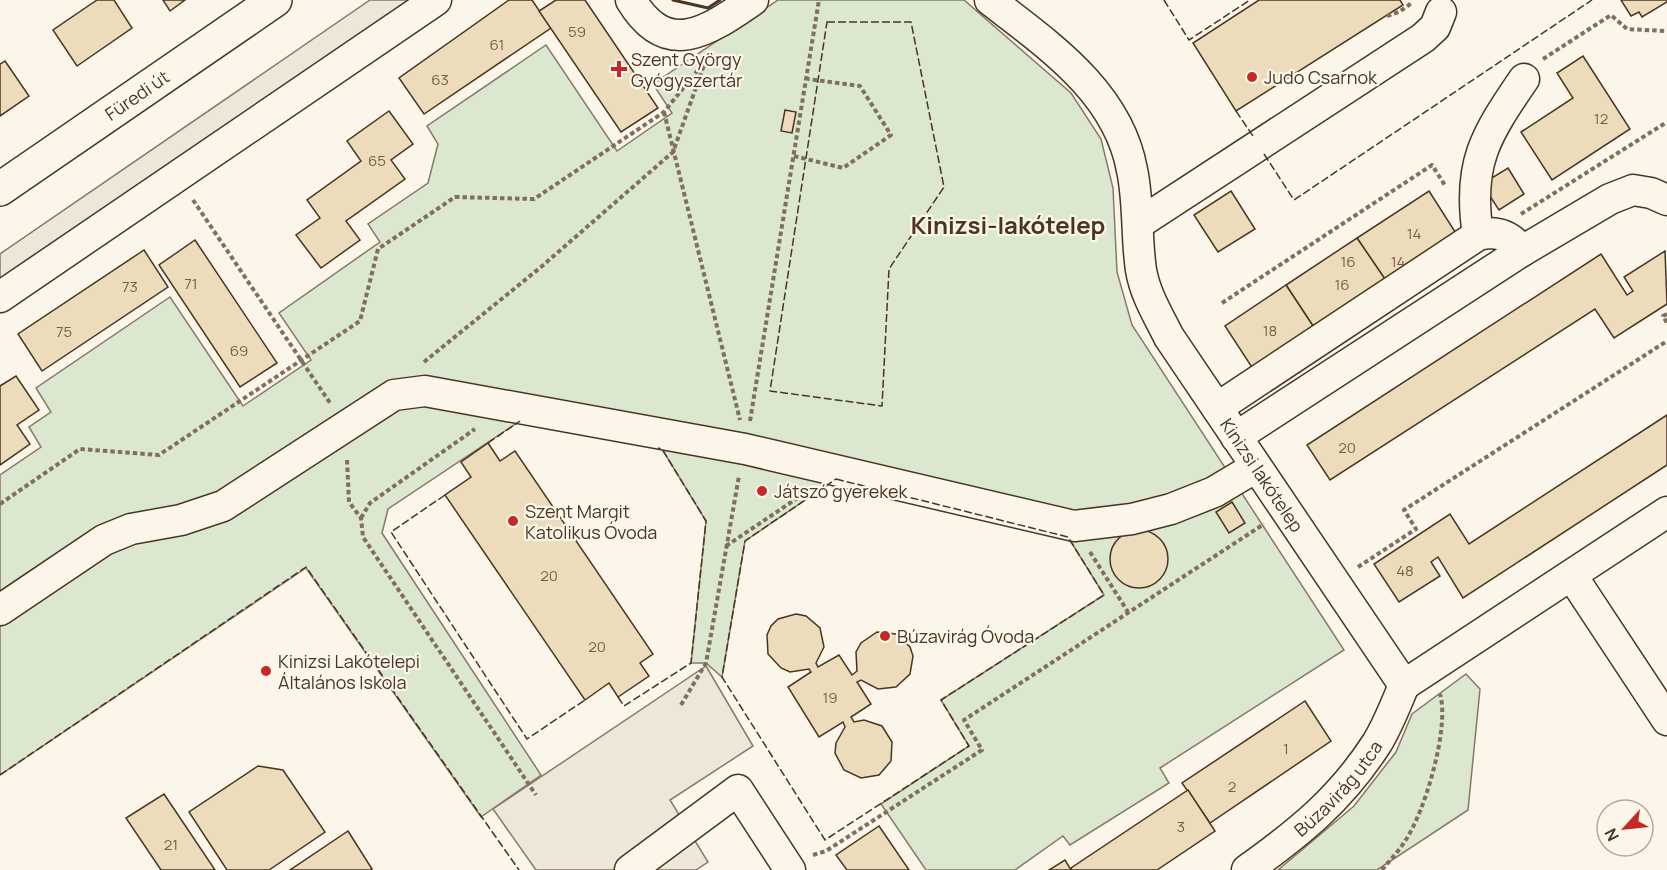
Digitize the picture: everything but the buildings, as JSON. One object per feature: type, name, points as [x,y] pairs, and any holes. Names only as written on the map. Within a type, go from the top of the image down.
[{"type":"main road","name":"Füredi út","points":[[0,189],[275,0]]},
{"type":"street","points":[[0,297],[436,0]]},
{"type":"street","points":[[631,0],[653,27],[674,36],[695,35],[715,26],[753,0]]},
{"type":"street","name":"Kinizsi lakótelep","points":[[1011,6],[1096,92],[1119,128],[1132,169],[1142,271],[1152,303],[1169,337],[1404,685]]},
{"type":"street","points":[[1138,224],[1423,38],[1435,27],[1429,6]]},
{"type":"street","points":[[1485,234],[1473,202],[1475,173],[1490,129],[1524,79]]},
{"type":"street","points":[[1236,437],[1522,251],[1610,199],[1633,190],[1651,193],[1667,200]]},
{"type":"street","points":[[1217,408],[1485,234],[1511,239],[1522,251]]},
{"type":"street","points":[[0,610],[104,540],[131,529],[181,520],[223,506],[394,395],[425,391],[745,446],[838,471],[1074,526],[1131,519],[1171,509],[1214,492],[1256,467]]},
{"type":"street","points":[[1404,685],[1667,512]]},
{"type":"street","points":[[1572,576],[1667,720]]},
{"type":"street","name":"Búzavirág utca","points":[[1246,870],[1290,840],[1340,795],[1378,741],[1404,685]]},
{"type":"street","points":[[630,870],[738,790],[788,867]]},
{"type":"path","points":[[681,705],[706,663],[808,78],[819,0]]},
{"type":"path","points":[[1387,16],[1429,6]]},
{"type":"path","points":[[1524,79],[1545,57],[1611,15],[1628,29],[1665,31]]},
{"type":"path","points":[[394,395],[419,366],[541,267],[673,152],[715,26]]},
{"type":"path","points":[[0,504],[80,449],[159,455],[360,321],[378,249],[455,197],[534,199],[664,112],[705,61]]},
{"type":"path","points":[[794,156],[843,168],[891,135],[860,86],[808,78]]},
{"type":"path","points":[[664,112],[745,446]]},
{"type":"path","points":[[1485,234],[1667,122]]},
{"type":"path","points":[[1222,303],[1432,165],[1449,192]]},
{"type":"path","points":[[177,175],[345,428],[349,502],[361,518],[363,537],[536,795]]},
{"type":"path","points":[[1667,314],[1663,316],[1667,323]]},
{"type":"path","points":[[1334,582],[1416,529],[1404,510],[1667,342]]},
{"type":"path","points":[[361,518],[370,503],[509,406]]},
{"type":"path","points":[[726,546],[838,471]]},
{"type":"path","points":[[788,867],[826,851],[982,750],[964,720],[1284,510]]},
{"type":"path","points":[[1074,526],[1128,612]]},
{"type":"path","points":[[1382,870],[1406,840],[1427,792],[1444,719],[1441,696],[1431,668]]},
{"type":"green space","points":[[778,0],[964,0],[1071,93],[1101,139],[1113,188],[1117,272],[1132,325],[1344,650],[1160,768],[1169,783],[1070,845],[1063,836],[1015,870],[926,870],[881,804],[969,746],[941,700],[1104,595],[1068,537],[836,479],[745,541],[722,677],[706,663],[691,663],[706,521],[662,449],[520,421],[388,509],[382,533],[541,775],[481,817],[306,568],[0,775],[0,475],[41,447],[29,427],[51,412],[36,388],[170,297],[243,406],[311,360],[279,313],[380,242],[368,224],[428,183],[438,144],[427,126],[546,45],[617,151],[672,113],[653,84]]},
{"type":"green space","points":[[1466,674],[1480,689],[1468,810],[1377,870],[1278,870],[1354,806],[1396,752],[1412,714]]},
{"type":"shaded area","points":[[370,0],[436,0],[0,297],[0,254]]},
{"type":"shaded area","points":[[706,666],[753,746],[670,800],[708,862],[696,870],[536,870],[493,809]]},
{"type":"fence","points":[[1164,0],[1189,40],[1250,0]]},
{"type":"fence","points":[[1264,154],[1294,200],[1592,0]]},
{"type":"fence","points":[[827,22],[911,22],[944,187],[889,269],[882,406],[770,391],[827,22]]},
{"type":"fence","points":[[1236,111],[1253,136]]},
{"type":"fence","points":[[488,443],[520,421]]},
{"type":"fence","points":[[618,697],[624,706],[691,663],[706,521],[662,449],[658,448]]},
{"type":"fence","points":[[836,479],[1068,537],[1104,595],[941,700],[969,746],[825,840],[722,677],[745,541],[836,479]]},
{"type":"fence","points":[[445,495],[391,532],[527,739],[585,700]]},
{"type":"fence","points":[[0,775],[306,567],[519,870]]},
{"type":"wall","points":[[673,0],[708,8],[720,0]]},
{"type":"place","name":"Szent György Gyógyszertár","points":[[619,69]]},
{"type":"place","name":"Judo Csarnok","points":[[1252,77]]},
{"type":"place","name":"Játszó gyerekek","points":[[762,491]]},
{"type":"place","name":"Szent Margit Katolikus Óvoda","points":[[513,521]]},
{"type":"place","name":"Búzavirág Óvoda","points":[[885,636]]},
{"type":"place","name":"Kinizsi Lakótelepi Általános Iskola","points":[[266,671]]},
{"type":"district","name":"Kinizsi-lakótelep","points":[[1008,224]]}]
